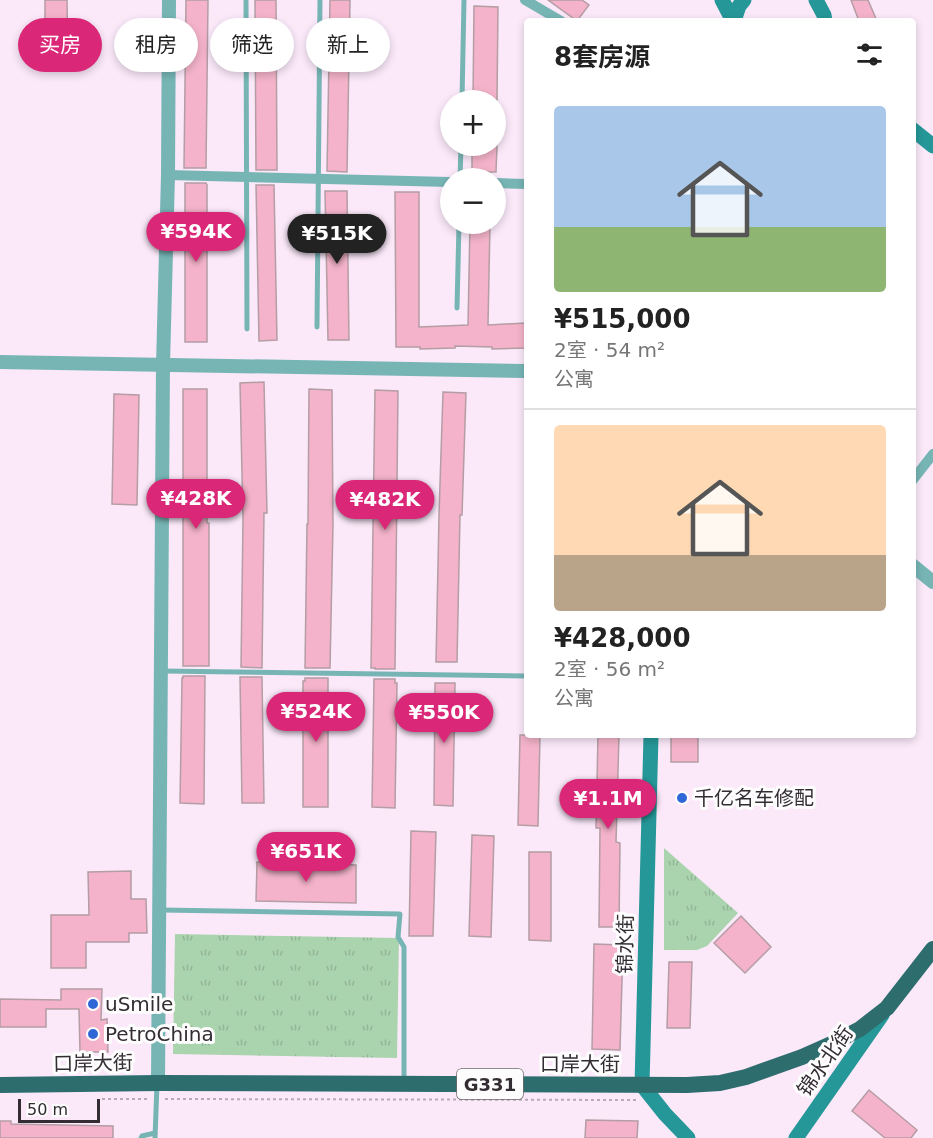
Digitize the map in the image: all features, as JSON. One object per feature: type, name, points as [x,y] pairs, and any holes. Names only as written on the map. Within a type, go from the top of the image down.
[{"type":"highway","name":"口岸大街","points":[[0,1085],[157,1091],[404,1084],[720,1083],[777,1067],[860,1029],[887,1008],[933,949]]},
{"type":"main road","points":[[722,0],[731,18]]},
{"type":"main road","points":[[734,18],[744,0]]},
{"type":"main road","points":[[816,0],[824,18]]},
{"type":"main road","points":[[916,132],[933,146]]},
{"type":"main road","name":"锦水街","points":[[642,1085],[651,738]]},
{"type":"main road","name":"锦水北街","points":[[797,1137],[887,1008]]},
{"type":"main road","points":[[642,1085],[688,1138]]},
{"type":"street","points":[[157,1091],[163,365],[168,175],[169,0]]},
{"type":"street","points":[[525,0],[556,18]]},
{"type":"street","points":[[168,175],[440,182]]},
{"type":"street","points":[[506,183],[524,184]]},
{"type":"street","points":[[0,362],[524,371]]},
{"type":"street","points":[[916,476],[933,454]]},
{"type":"street","points":[[916,567],[933,582]]},
{"type":"lane","points":[[246,0],[247,329]]},
{"type":"lane","points":[[317,327],[320,0]]},
{"type":"lane","points":[[462,90],[464,0]]},
{"type":"lane","points":[[457,308],[459,234]]},
{"type":"lane","points":[[161,671],[524,676]]},
{"type":"lane","points":[[159,910],[400,914],[398,937],[404,947],[404,1084]]},
{"type":"lane","points":[[141,1138],[155,1135],[157,1091]]},
{"type":"path","points":[[100,1099],[157,1091],[655,1100]]},
{"type":"green space","points":[[664,848],[738,913],[707,946],[697,950],[664,950]]},
{"type":"green space","points":[[175,934],[399,938],[397,1058],[173,1054]]},
{"type":"building","points":[[45,0],[67,0],[67,18],[45,18]]},
{"type":"building","points":[[186,0],[208,0],[206,168],[184,168],[185,72],[198,72],[198,18],[186,18]]},
{"type":"building","points":[[255,0],[276,0],[276,18],[255,18]]},
{"type":"building","points":[[330,0],[350,0],[350,18],[330,18]]},
{"type":"building","points":[[548,0],[582,0],[589,5],[579,18],[573,18]]},
{"type":"building","points":[[851,0],[868,0],[876,18],[858,18]]},
{"type":"building","points":[[474,6],[498,7],[497,90],[473,90]]},
{"type":"building","points":[[255,72],[276,72],[277,170],[256,170]]},
{"type":"building","points":[[329,72],[349,72],[347,172],[327,171]]},
{"type":"building","points":[[472,156],[497,156],[496,168],[472,168]]},
{"type":"building","points":[[185,183],[206,183],[207,185],[207,342],[185,342]]},
{"type":"building","points":[[256,185],[274,185],[277,340],[259,341]]},
{"type":"building","points":[[325,191],[347,191],[349,340],[328,340]]},
{"type":"building","points":[[395,192],[419,192],[419,327],[468,325],[470,234],[490,234],[488,325],[524,323],[524,348],[492,349],[492,347],[455,346],[455,348],[420,349],[420,347],[396,347]]},
{"type":"building","points":[[264,382],[267,513],[264,513],[262,668],[241,667],[243,520],[240,383]]},
{"type":"building","points":[[183,389],[207,389],[209,666],[183,666]]},
{"type":"building","points":[[309,389],[332,390],[333,524],[330,668],[305,668]]},
{"type":"building","points":[[375,390],[398,391],[395,669],[371,668]]},
{"type":"building","points":[[443,392],[466,393],[462,515],[460,515],[457,662],[436,662]]},
{"type":"building","points":[[114,394],[139,395],[137,505],[112,504]]},
{"type":"building","points":[[183,676],[205,676],[204,804],[180,803]]},
{"type":"building","points":[[240,677],[262,677],[264,803],[242,803]]},
{"type":"building","points":[[305,678],[328,678],[328,807],[303,807],[303,681]]},
{"type":"building","points":[[374,679],[395,679],[397,683],[395,808],[372,807]]},
{"type":"building","points":[[435,683],[455,683],[453,806],[434,805]]},
{"type":"building","points":[[520,735],[524,735],[524,738],[540,738],[538,826],[518,825]]},
{"type":"building","points":[[598,738],[619,738],[616,842],[620,843],[619,927],[599,927],[600,828],[596,828]]},
{"type":"building","points":[[671,738],[698,738],[698,762],[671,762]]},
{"type":"building","points":[[411,831],[436,832],[433,936],[409,936]]},
{"type":"building","points":[[472,835],[494,836],[491,937],[469,936]]},
{"type":"building","points":[[529,852],[551,852],[551,941],[529,940]]},
{"type":"building","points":[[257,862],[356,865],[356,903],[256,901]]},
{"type":"building","points":[[131,871],[131,899],[146,899],[147,933],[129,933],[129,942],[86,942],[86,968],[51,968],[51,915],[89,915],[88,872]]},
{"type":"building","points":[[741,916],[771,947],[745,973],[714,943]]},
{"type":"building","points":[[594,944],[623,945],[620,1050],[592,1049]]},
{"type":"building","points":[[669,962],[692,962],[690,1028],[667,1028]]},
{"type":"building","points":[[61,989],[102,989],[101,1020],[107,1019],[108,1052],[80,1052],[79,1009],[46,1009],[46,1027],[0,1027],[0,999],[61,1000]]},
{"type":"building","points":[[869,1090],[917,1130],[911,1138],[885,1138],[852,1111]]},
{"type":"building","points":[[586,1120],[638,1121],[637,1138],[585,1138]]},
{"type":"building","points":[[0,1121],[11,1121],[11,1124],[113,1126],[113,1138],[0,1138]]},
{"type":"place","name":"千亿名车修配","points":[[682,798]]},
{"type":"place","name":"uSmile","points":[[93,1004]]},
{"type":"place","name":"PetroChina","points":[[93,1034]]}]
